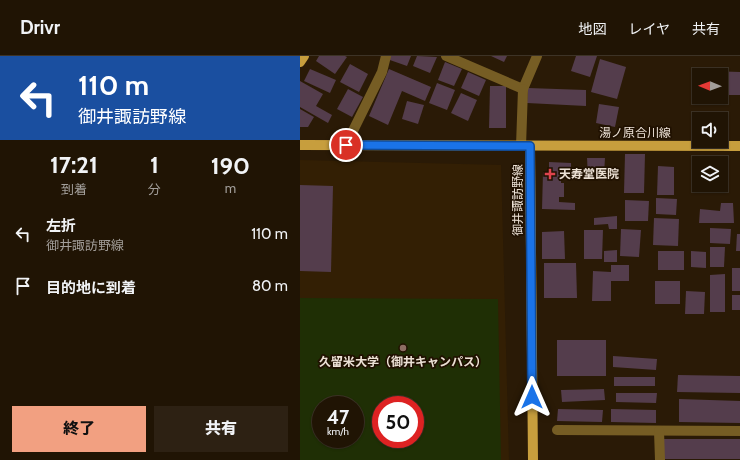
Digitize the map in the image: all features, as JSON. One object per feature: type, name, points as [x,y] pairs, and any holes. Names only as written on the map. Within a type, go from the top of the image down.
[{"type":"main road","points":[[300,62],[304,56]]},
{"type":"main road","name":"御井諏訪野線","points":[[300,145],[526,146],[533,460]]},
{"type":"main road","name":"湯ノ原合川線","points":[[526,146],[740,146]]},
{"type":"street","points":[[346,145],[382,72],[386,56]]},
{"type":"street","points":[[446,56],[522,89]]},
{"type":"street","points":[[526,146],[522,89],[537,56]]},
{"type":"street","points":[[557,430],[740,431]]},
{"type":"street","points":[[659,431],[660,460]]},
{"type":"shaded area","name":"久留米大学（御井キャンパス）","points":[[300,160],[501,165],[509,460],[300,460]]},
{"type":"green space","points":[[300,298],[498,299],[501,460],[300,460]]},
{"type":"building","points":[[319,56],[347,57],[335,74],[316,61]]},
{"type":"building","points":[[388,56],[411,56],[407,66],[387,59]]},
{"type":"building","points":[[417,56],[437,57],[430,73],[413,66]]},
{"type":"building","points":[[491,56],[507,56],[504,62]]},
{"type":"building","points":[[576,56],[597,56],[590,77],[571,71]]},
{"type":"building","points":[[600,59],[626,67],[617,99],[591,92]]},
{"type":"building","points":[[445,62],[462,69],[454,86],[438,80]]},
{"type":"building","points":[[350,64],[368,74],[359,92],[340,82]]},
{"type":"building","points":[[310,69],[336,80],[330,93],[304,81]]},
{"type":"building","points":[[389,69],[431,87],[425,101],[402,91],[388,125],[369,116]]},
{"type":"building","points":[[468,72],[486,80],[479,96],[461,88]]},
{"type":"building","points":[[728,72],[740,72],[740,95],[728,95]]},
{"type":"building","points":[[300,81],[323,94],[316,106],[332,115],[328,123],[300,107]]},
{"type":"building","points":[[437,83],[455,90],[447,110],[429,103]]},
{"type":"building","points":[[490,86],[506,86],[506,128],[489,128]]},
{"type":"building","points":[[528,88],[586,90],[586,106],[527,103]]},
{"type":"building","points":[[348,89],[363,97],[352,117],[337,109]]},
{"type":"building","points":[[461,93],[477,100],[468,121],[451,113]]},
{"type":"building","points":[[407,101],[424,105],[418,124],[402,119]]},
{"type":"building","points":[[599,104],[619,107],[615,127],[596,123]]},
{"type":"building","points":[[300,109],[314,117],[308,127],[300,127]]},
{"type":"building","points":[[625,154],[645,154],[644,193],[624,193]]},
{"type":"building","points":[[587,158],[605,158],[604,175],[588,176]]},
{"type":"building","points":[[549,162],[571,163],[571,174],[561,174],[561,183],[564,183],[564,197],[559,197],[559,202],[575,203],[575,210],[542,209],[543,172],[549,172]]},
{"type":"building","points":[[658,166],[674,167],[674,195],[657,195]]},
{"type":"building","points":[[300,185],[333,186],[331,272],[300,271]]},
{"type":"building","points":[[656,198],[677,199],[676,215],[656,214]]},
{"type":"building","points":[[625,200],[649,201],[648,221],[625,221]]},
{"type":"building","points":[[721,203],[733,203],[734,223],[699,223],[700,209],[720,211]]},
{"type":"building","points":[[617,216],[617,229],[609,229],[608,224],[594,225],[594,218]]},
{"type":"building","points":[[654,218],[679,219],[678,246],[653,245]]},
{"type":"building","points":[[710,228],[731,229],[730,244],[710,243]]},
{"type":"building","points":[[621,229],[641,230],[639,257],[620,256]]},
{"type":"building","points":[[584,230],[603,230],[602,259],[584,259]]},
{"type":"building","points":[[564,231],[565,259],[542,259],[542,232]]},
{"type":"building","points":[[737,234],[740,234],[740,251],[736,251]]},
{"type":"building","points":[[710,247],[725,247],[724,267],[710,267]]},
{"type":"building","points":[[617,250],[617,262],[604,262],[604,251]]},
{"type":"building","points":[[658,251],[684,251],[684,270],[658,270]]},
{"type":"building","points":[[691,251],[706,252],[706,268],[691,267]]},
{"type":"building","points":[[544,263],[576,263],[577,298],[544,298]]},
{"type":"building","points":[[611,265],[629,265],[629,281],[611,281],[611,301],[592,301],[593,271],[611,272]]},
{"type":"building","points":[[732,268],[740,268],[740,291],[732,291]]},
{"type":"building","points":[[725,274],[725,312],[710,312],[710,275]]},
{"type":"building","points":[[655,281],[680,281],[680,304],[655,304]]},
{"type":"building","points":[[686,291],[705,292],[704,314],[685,314]]},
{"type":"building","points":[[732,295],[740,295],[740,310],[732,310]]},
{"type":"building","points":[[557,340],[606,340],[606,376],[557,376]]},
{"type":"building","points":[[613,356],[657,359],[656,370],[613,367]]},
{"type":"building","points":[[678,375],[740,376],[740,393],[677,392]]},
{"type":"building","points":[[614,377],[655,377],[655,386],[614,386]]},
{"type":"building","points":[[604,389],[605,400],[562,402],[561,390]]},
{"type":"building","points":[[616,393],[657,393],[656,403],[616,402]]},
{"type":"building","points":[[679,399],[740,401],[740,423],[679,422]]},
{"type":"building","points":[[558,409],[603,410],[602,422],[557,421]]},
{"type":"building","points":[[611,409],[656,410],[656,423],[611,422]]},
{"type":"building","points":[[664,439],[740,439],[740,459],[664,459]]},
{"type":"place","name":"天寿堂医院","points":[[550,174]]},
{"type":"place","name":"久留米大学（御井キャンパス）","points":[[403,348]]},
{"type":"route","points":[[346,145],[530,146],[532,397]]}]
